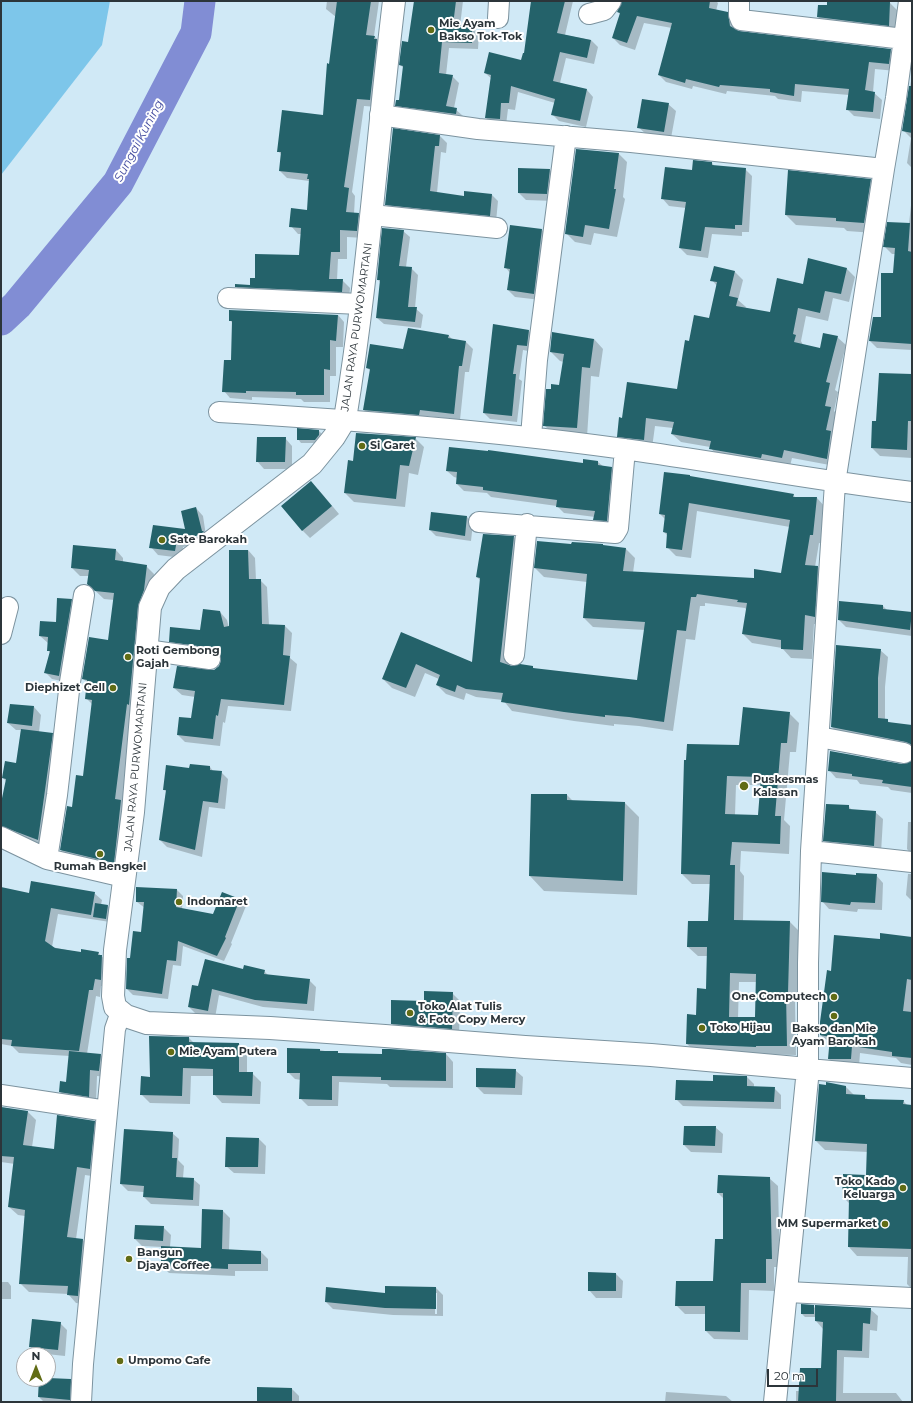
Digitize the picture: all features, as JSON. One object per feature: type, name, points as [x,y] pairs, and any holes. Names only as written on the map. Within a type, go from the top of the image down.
[{"type":"street","name":"JALAN RAYA PURWOMARTANI","points":[[121,1012],[115,1007],[113,996],[115,950],[133,812],[150,607],[159,586],[176,569],[312,464],[334,437],[345,419],[372,215],[380,115],[394,1]]},
{"type":"street","points":[[589,14],[604,10],[611,1]]},
{"type":"street","points":[[738,1],[741,20],[904,39]]},
{"type":"street","points":[[775,1402],[808,1070],[808,963],[811,851],[835,483],[884,169],[904,100],[904,39],[909,1]]},
{"type":"street","points":[[380,115],[478,129],[566,136],[884,169]]},
{"type":"street","points":[[531,437],[537,360],[566,136]]},
{"type":"street","points":[[372,215],[496,228]]},
{"type":"street","points":[[228,298],[360,304]]},
{"type":"street","points":[[219,412],[345,419],[531,437],[626,449],[835,483],[912,492]]},
{"type":"street","points":[[479,522],[527,524],[617,532],[626,449]]},
{"type":"street","points":[[514,655],[527,524]]},
{"type":"street","points":[[47,859],[58,795],[70,682],[84,595]]},
{"type":"street","points":[[1,634],[8,607]]},
{"type":"street","points":[[146,650],[210,659]]},
{"type":"street","points":[[819,737],[904,753]]},
{"type":"street","points":[[1,838],[47,859],[124,877]]},
{"type":"street","points":[[811,851],[912,862]]},
{"type":"street","points":[[81,1402],[83,1364],[114,1029],[121,1012],[126,1016],[148,1023],[270,1028],[378,1035],[525,1047],[651,1055],[912,1078]]},
{"type":"street","points":[[1,1095],[107,1111]]},
{"type":"street","points":[[787,1292],[912,1298]]},
{"type":"shaded area","points":[[1,1],[110,1],[102,45],[1,175]]},
{"type":"building","points":[[337,1],[371,1],[366,35],[375,36],[374,39],[377,39],[370,100],[357,99],[344,187],[349,188],[346,212],[359,213],[357,231],[340,230],[340,252],[331,252],[329,279],[343,279],[342,292],[235,287],[235,284],[250,285],[250,278],[255,278],[255,254],[299,255],[301,228],[289,227],[291,208],[307,210],[309,179],[307,179],[308,174],[279,171],[281,152],[277,152],[282,110],[323,115],[327,63],[329,64]]},
{"type":"building","points":[[414,1],[456,1],[453,25],[472,26],[472,43],[442,42],[439,73],[453,75],[446,106],[457,108],[456,114],[395,106],[396,100],[399,100],[403,66],[399,65],[402,41],[408,42]]},
{"type":"building","points":[[531,1],[565,1],[557,33],[591,40],[587,58],[560,52],[553,81],[587,89],[580,121],[551,115],[555,99],[511,86],[509,103],[501,103],[500,119],[485,118],[491,75],[484,73],[489,52],[521,60],[524,53]]},
{"type":"building","points":[[622,1],[710,1],[709,8],[728,12],[730,26],[739,31],[891,49],[889,64],[869,62],[865,90],[875,92],[873,112],[846,110],[849,89],[795,84],[794,96],[770,92],[770,89],[720,85],[719,87],[686,79],[685,83],[658,75],[672,23],[637,16],[627,43],[612,38],[620,13],[617,12]]},
{"type":"building","points":[[827,1],[890,2],[889,26],[817,17],[818,5],[827,5]]},
{"type":"building","points":[[909,86],[912,86],[912,133],[902,131]]},
{"type":"building","points":[[642,99],[669,103],[664,132],[637,128]]},
{"type":"building","points":[[393,128],[440,135],[439,146],[435,146],[430,191],[464,196],[464,191],[492,194],[490,216],[385,205]]},
{"type":"building","points":[[576,149],[619,153],[614,189],[616,189],[609,229],[585,225],[583,237],[565,234]]},
{"type":"building","points":[[693,160],[712,162],[712,165],[746,168],[742,225],[735,225],[735,229],[705,227],[701,251],[679,248],[686,202],[661,199],[665,167],[692,170]]},
{"type":"building","points":[[518,168],[550,169],[547,194],[518,193]]},
{"type":"building","points":[[788,170],[871,179],[864,223],[836,221],[836,218],[785,215]]},
{"type":"building","points":[[887,222],[910,223],[908,251],[912,252],[912,344],[869,341],[873,317],[881,317],[881,273],[893,273],[895,248],[883,247]]},
{"type":"building","points":[[510,225],[542,229],[534,294],[507,290],[510,269],[504,268]]},
{"type":"building","points":[[382,228],[404,230],[399,266],[412,267],[408,307],[417,307],[415,322],[376,318],[380,280],[377,280]]},
{"type":"building","points":[[808,258],[847,268],[841,294],[825,291],[820,313],[798,308],[793,334],[796,335],[794,342],[820,348],[823,333],[838,336],[826,382],[830,383],[825,406],[831,407],[826,430],[831,431],[827,459],[784,450],[782,458],[762,454],[761,458],[709,449],[711,441],[671,434],[674,422],[646,418],[644,440],[617,437],[619,417],[622,418],[627,382],[677,389],[685,340],[689,341],[694,315],[709,318],[717,282],[710,281],[714,266],[735,271],[729,296],[738,298],[736,306],[770,312],[777,278],[803,284]]},
{"type":"building","points":[[229,310],[338,315],[336,341],[330,340],[330,370],[324,369],[324,395],[296,395],[296,392],[222,392],[224,360],[231,360],[232,321],[229,321]]},
{"type":"building","points":[[493,324],[529,330],[527,346],[517,345],[513,374],[516,374],[512,416],[483,413]]},
{"type":"building","points":[[408,328],[449,335],[448,338],[466,341],[462,366],[459,366],[454,414],[420,410],[419,415],[363,410],[370,369],[366,368],[370,344],[403,349]]},
{"type":"building","points":[[552,332],[594,339],[590,368],[582,367],[577,428],[543,426],[546,389],[551,389],[551,384],[559,385],[564,354],[550,352]]},
{"type":"building","points":[[879,373],[912,374],[912,421],[908,421],[907,450],[871,448],[872,421],[876,421]]},
{"type":"building","points":[[297,428],[319,430],[319,435],[315,440],[297,440]]},
{"type":"building","points":[[356,433],[416,437],[409,466],[400,465],[396,499],[344,493],[348,460],[353,461]]},
{"type":"building","points":[[257,437],[286,437],[285,462],[256,462]]},
{"type":"building","points":[[449,447],[488,450],[583,463],[583,459],[598,461],[598,465],[612,467],[607,521],[593,520],[595,511],[556,507],[557,500],[483,490],[483,487],[456,484],[457,472],[446,471]]},
{"type":"building","points":[[664,472],[690,475],[794,494],[793,497],[817,497],[813,535],[810,535],[805,565],[818,566],[815,617],[805,615],[803,650],[781,649],[781,640],[742,634],[747,603],[737,602],[738,600],[697,594],[696,597],[691,597],[686,631],[677,630],[664,722],[629,717],[605,715],[605,717],[564,712],[501,702],[503,693],[466,689],[457,685],[455,692],[436,685],[440,675],[416,664],[406,688],[382,679],[401,632],[472,662],[480,578],[476,577],[483,534],[514,536],[500,662],[512,666],[520,664],[533,666],[533,668],[637,680],[645,622],[583,618],[587,574],[534,568],[537,541],[571,544],[572,542],[603,544],[626,548],[623,571],[754,578],[754,569],[781,573],[790,520],[689,503],[682,550],[666,548],[667,533],[663,532],[665,515],[659,514]]},
{"type":"building","points":[[311,481],[332,506],[302,531],[281,506]]},
{"type":"building","points":[[196,507],[202,531],[204,531],[200,535],[177,540],[175,551],[149,548],[153,525],[185,529],[181,511]]},
{"type":"building","points":[[431,512],[467,516],[465,536],[429,530]]},
{"type":"building","points":[[73,545],[116,549],[115,560],[147,565],[144,590],[138,606],[129,705],[127,704],[115,799],[121,800],[114,863],[60,850],[67,806],[72,807],[76,775],[83,776],[92,700],[85,699],[87,680],[82,679],[89,637],[108,640],[114,593],[95,591],[87,584],[89,570],[71,568]]},
{"type":"building","points":[[229,550],[248,550],[249,579],[261,579],[262,624],[285,625],[283,655],[290,656],[284,705],[221,699],[218,716],[216,715],[213,739],[177,735],[179,717],[191,718],[195,691],[173,688],[177,666],[214,670],[219,666],[221,660],[217,650],[212,648],[169,642],[170,627],[200,630],[203,609],[220,611],[224,627],[229,626]]},
{"type":"building","points":[[57,598],[72,599],[59,676],[44,673],[50,651],[47,651],[48,637],[39,636],[40,621],[56,622]]},
{"type":"building","points":[[839,601],[883,605],[883,609],[912,612],[910,630],[838,620]]},
{"type":"building","points":[[836,645],[881,649],[878,678],[878,718],[888,719],[888,722],[912,725],[912,745],[906,742],[831,727]]},
{"type":"building","points":[[10,704],[34,706],[32,726],[7,723]]},
{"type":"building","points":[[743,707],[790,712],[787,743],[781,743],[775,816],[781,816],[780,844],[732,842],[730,865],[735,865],[734,920],[790,921],[788,993],[786,993],[787,1046],[756,1047],[686,1044],[687,1014],[696,1015],[697,988],[706,989],[707,947],[687,947],[688,921],[708,921],[710,875],[681,874],[684,760],[686,760],[687,744],[739,745]],"holes":[[[727,776],[761,777],[758,815],[725,814]],[[730,973],[756,974],[755,1017],[729,1017]]]},
{"type":"building","points":[[21,729],[53,733],[38,840],[1,826],[1,803],[6,779],[2,778],[5,761],[16,763]]},
{"type":"building","points":[[830,751],[902,764],[912,761],[912,787],[882,783],[883,780],[828,771]]},
{"type":"building","points":[[190,764],[210,766],[210,770],[222,771],[218,803],[203,801],[195,850],[159,840],[166,790],[163,790],[166,765],[189,768]]},
{"type":"building","points":[[531,794],[567,794],[567,800],[625,802],[623,881],[529,876]]},
{"type":"building","points":[[826,804],[849,805],[849,809],[876,811],[874,846],[823,841]]},
{"type":"building","points":[[822,872],[856,875],[856,873],[877,874],[875,903],[851,902],[850,905],[821,902]]},
{"type":"building","points":[[31,881],[95,892],[91,915],[51,908],[45,941],[55,948],[81,952],[81,949],[99,952],[98,955],[102,955],[101,980],[95,979],[93,990],[89,990],[79,1051],[11,1046],[12,1040],[1,1039],[1,887],[29,893]]},
{"type":"building","points":[[136,887],[177,889],[176,907],[213,914],[222,892],[240,899],[225,937],[226,938],[217,956],[178,941],[176,961],[167,960],[162,994],[126,989],[127,958],[130,958],[133,931],[141,932],[144,902],[136,902]]},
{"type":"building","points":[[95,903],[108,905],[106,919],[93,917]]},
{"type":"building","points":[[880,933],[912,937],[912,980],[907,979],[903,1011],[912,1012],[912,1058],[892,1056],[892,1052],[852,1046],[851,1059],[828,1059],[830,1037],[820,1035],[820,1022],[827,970],[831,971],[834,935],[880,939]]},
{"type":"building","points":[[205,959],[243,969],[244,965],[265,970],[264,974],[310,979],[307,1004],[255,1000],[212,989],[208,1011],[188,1007],[192,985],[198,986]]},
{"type":"building","points":[[424,991],[453,992],[452,1029],[391,1024],[391,1000],[424,1001]]},
{"type":"building","points":[[149,1036],[189,1037],[189,1042],[239,1043],[239,1072],[253,1072],[252,1096],[213,1095],[213,1069],[183,1068],[182,1096],[140,1095],[141,1076],[150,1077]]},
{"type":"building","points":[[287,1048],[320,1049],[320,1051],[338,1051],[338,1053],[382,1054],[382,1049],[390,1049],[446,1053],[446,1081],[381,1080],[381,1077],[332,1076],[332,1100],[299,1099],[300,1073],[287,1073]]},
{"type":"building","points":[[69,1051],[101,1054],[99,1071],[90,1070],[89,1097],[59,1092],[60,1081],[66,1082]]},
{"type":"building","points":[[476,1068],[516,1069],[515,1088],[476,1087]]},
{"type":"building","points":[[713,1075],[747,1076],[747,1086],[775,1087],[774,1102],[675,1100],[676,1080],[713,1081]]},
{"type":"building","points":[[826,1082],[846,1086],[846,1094],[865,1095],[865,1099],[904,1100],[903,1104],[912,1105],[912,1249],[848,1247],[849,1198],[842,1198],[843,1174],[866,1175],[867,1144],[815,1141],[819,1084],[826,1085]]},
{"type":"building","points":[[1,1107],[28,1111],[23,1145],[54,1149],[57,1115],[95,1121],[90,1169],[77,1167],[67,1237],[83,1239],[78,1296],[67,1295],[68,1286],[19,1284],[25,1210],[8,1207],[14,1157],[1,1156]]},
{"type":"building","points":[[684,1126],[716,1126],[715,1146],[683,1145]]},
{"type":"building","points":[[124,1129],[173,1132],[172,1158],[177,1158],[176,1177],[194,1178],[193,1200],[143,1197],[144,1186],[120,1184]]},
{"type":"building","points":[[226,1137],[259,1138],[258,1167],[225,1167]]},
{"type":"building","points":[[718,1175],[770,1177],[772,1259],[766,1259],[766,1283],[741,1283],[740,1332],[705,1331],[705,1306],[675,1306],[676,1281],[713,1281],[715,1239],[723,1239],[723,1193],[717,1193]]},
{"type":"building","points":[[202,1209],[223,1210],[222,1249],[261,1251],[261,1264],[228,1264],[228,1269],[161,1266],[161,1246],[201,1248]]},
{"type":"building","points":[[135,1225],[164,1226],[163,1241],[134,1239]]},
{"type":"building","points":[[588,1272],[616,1273],[616,1291],[588,1291]]},
{"type":"building","points":[[385,1286],[436,1287],[436,1309],[385,1308],[325,1302],[326,1287],[385,1293]]},
{"type":"building","points":[[801,1304],[814,1305],[814,1314],[801,1314]]},
{"type":"building","points":[[815,1305],[871,1308],[870,1324],[863,1323],[862,1351],[837,1350],[836,1402],[798,1402],[800,1368],[821,1368],[823,1322],[815,1321]]},
{"type":"building","points":[[32,1319],[61,1322],[58,1350],[56,1350],[56,1347],[29,1347]]},
{"type":"building","points":[[56,1378],[71,1379],[70,1400],[38,1397],[39,1387],[56,1387]]},
{"type":"building","points":[[257,1387],[292,1388],[292,1402],[257,1402]]},
{"type":"waterway","name":"Sungai Kuning","points":[[1,320],[17,305],[118,183],[196,33],[200,1]]},
{"type":"place","name":"Mie Ayam Bakso Tok-Tok","points":[[431,30]]},
{"type":"place","name":"Si Garet","points":[[362,446]]},
{"type":"place","name":"Sate Barokah","points":[[162,540]]},
{"type":"place","name":"Roti Gembong Gajah","points":[[128,657]]},
{"type":"place","name":"Diephizet Cell","points":[[113,688]]},
{"type":"place","name":"Puskesmas Kalasan","points":[[744,786]]},
{"type":"place","name":"Rumah Bengkel","points":[[100,854]]},
{"type":"place","name":"Indomaret","points":[[179,902]]},
{"type":"place","name":"One Computech","points":[[834,997]]},
{"type":"place","name":"Toko Alat Tulis & Foto Copy Mercy","points":[[410,1013]]},
{"type":"place","name":"Bakso dan Mie Ayam Barokah","points":[[834,1016]]},
{"type":"place","name":"Toko Hijau","points":[[702,1028]]},
{"type":"place","name":"Mie Ayam Putera","points":[[171,1052]]},
{"type":"place","name":"Toko Kado Keluarga","points":[[903,1188]]},
{"type":"place","name":"MM Supermarket","points":[[885,1224]]},
{"type":"place","name":"Bangun Djaya Coffee","points":[[129,1259]]},
{"type":"place","name":"Umpomo Cafe","points":[[120,1361]]}]
